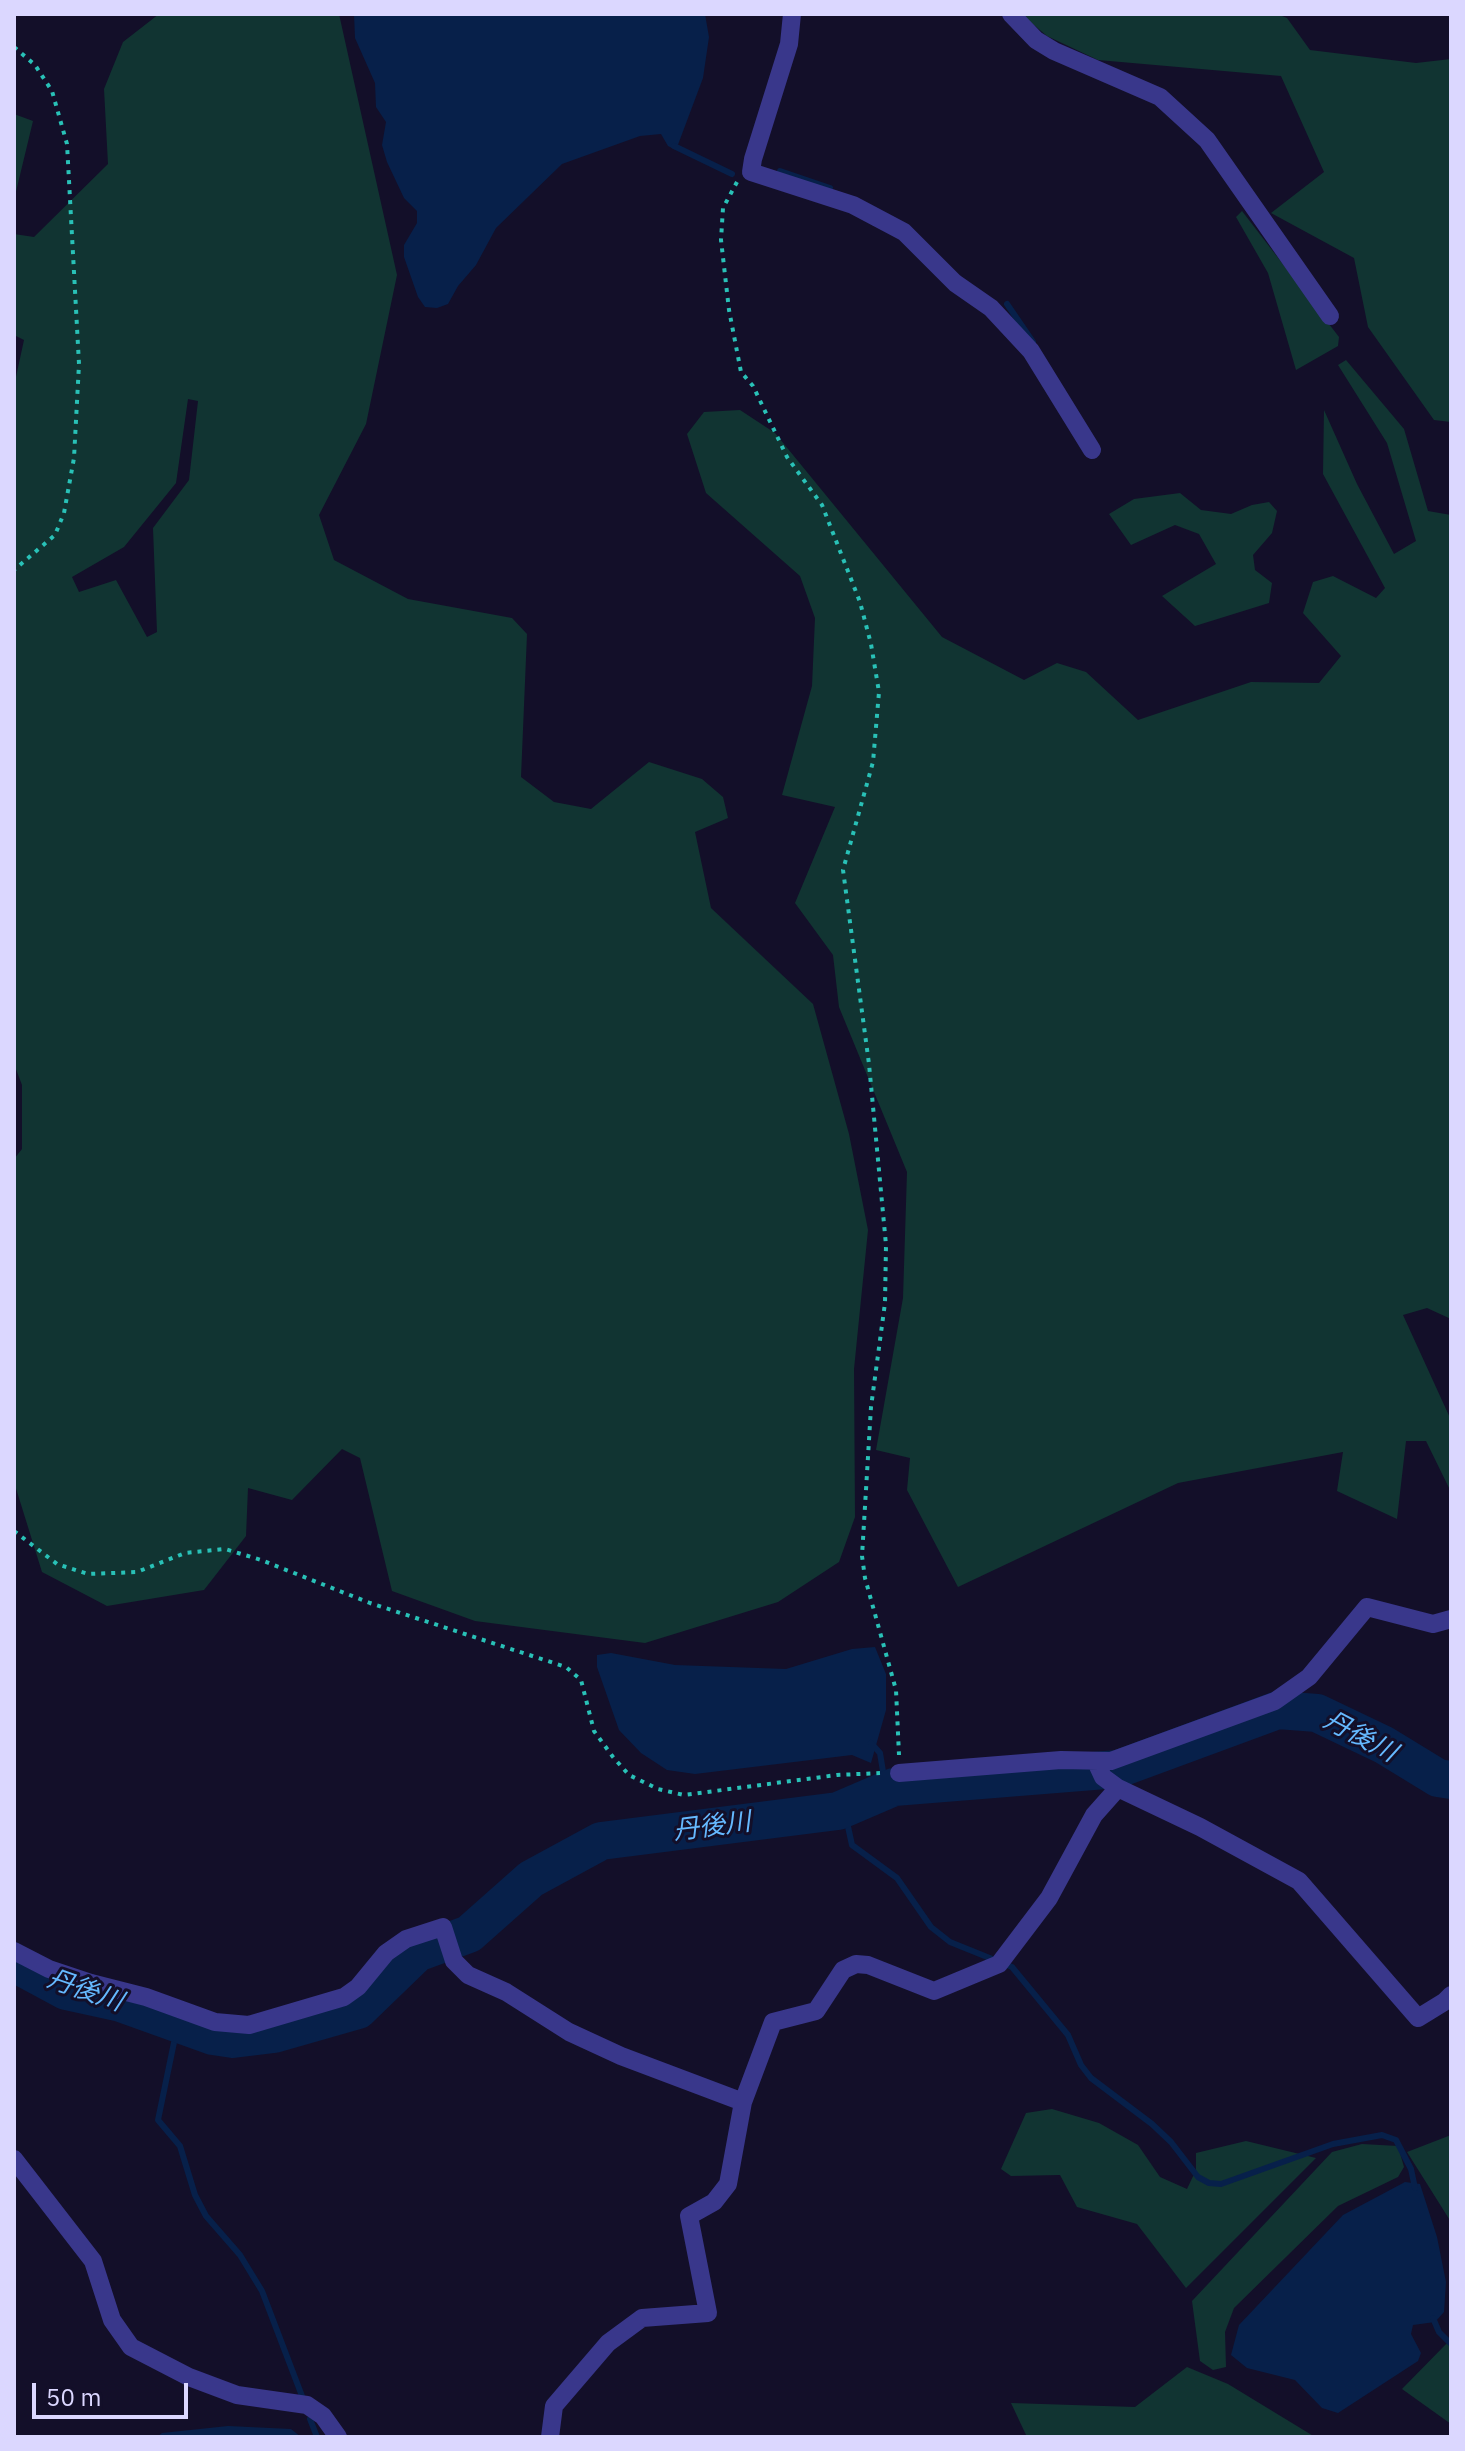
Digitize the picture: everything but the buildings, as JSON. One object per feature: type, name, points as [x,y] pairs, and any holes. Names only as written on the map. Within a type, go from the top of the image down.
[{"type":"street","points":[[792,14],[789,44],[751,172],[853,205],[904,232],[955,283],[991,308],[1031,351],[1092,450]]},
{"type":"street","points":[[1011,14],[1036,40],[1054,51],[1160,97],[1207,140],[1330,316]]},
{"type":"street","points":[[550,2437],[554,2406],[608,2343],[642,2318],[708,2313],[689,2216],[714,2202],[728,2184],[743,2102],[773,2022],[816,2011],[843,1970],[856,1964],[868,1965],[934,1991],[1002,1961],[1049,1898],[1094,1815],[1104,1774],[1111,1761],[1275,1701],[1309,1677],[1367,1607],[1433,1624],[1451,1619]]},
{"type":"street","points":[[899,1773],[1061,1760],[1104,1774],[1299,1881],[1418,2018],[1451,1995]]},
{"type":"street","points":[[14,1951],[49,1969],[91,1983],[146,1997],[215,2022],[249,2025],[344,1997],[358,1987],[386,1953],[406,1939],[443,1927],[454,1961],[468,1975],[506,1992],[569,2032],[621,2056],[743,2102]]},
{"type":"street","points":[[14,2159],[93,2261],[112,2320],[131,2347],[189,2377],[237,2395],[307,2405],[323,2416],[338,2437]]},
{"type":"path","points":[[14,47],[35,65],[52,91],[67,144],[79,364],[74,458],[64,513],[55,535],[14,570]]},
{"type":"path","points":[[751,172],[737,180],[723,208],[721,240],[741,372],[753,386],[787,457],[822,505],[860,602],[879,692],[873,762],[843,870],[869,1064],[886,1245],[885,1303],[871,1407],[862,1556],[865,1578],[896,1690],[899,1773]]},
{"type":"path","points":[[14,1531],[57,1564],[88,1574],[137,1572],[185,1553],[225,1549],[382,1607],[566,1667],[581,1680],[594,1731],[613,1757],[629,1775],[658,1789],[684,1795],[837,1775],[876,1774]]},
{"type":"green space","points":[[159,14],[339,14],[397,275],[366,424],[319,515],[334,560],[408,599],[512,618],[527,634],[521,777],[554,802],[591,809],[649,762],[702,779],[723,797],[728,818],[695,832],[711,908],[813,1004],[849,1134],[868,1230],[854,1369],[855,1517],[839,1562],[778,1602],[645,1643],[475,1621],[392,1591],[360,1458],[342,1449],[292,1500],[248,1488],[246,1536],[204,1590],[107,1606],[42,1572],[14,1482],[14,1159],[22,1149],[22,1085],[14,1064],[14,386],[24,340],[14,335],[14,234],[34,237],[108,164],[104,89],[123,42]],"holes":[[[188,399],[198,401],[189,480],[153,528],[157,632],[147,637],[116,580],[79,592],[72,577],[124,547],[176,483]]]},
{"type":"green space","points":[[1021,14],[1277,14],[1287,18],[1310,50],[1416,63],[1451,59],[1451,422],[1434,420],[1368,327],[1354,258],[1271,213],[1324,172],[1281,76],[1098,60],[1047,36]]},
{"type":"green space","points":[[14,114],[33,121],[14,200]]},
{"type":"green space","points":[[1242,211],[1339,337],[1338,346],[1296,370],[1268,273],[1236,217]]},
{"type":"green space","points":[[1346,360],[1404,429],[1428,511],[1451,515],[1451,1319],[1427,1308],[1403,1315],[1451,1420],[1451,1492],[1426,1441],[1406,1441],[1397,1519],[1337,1491],[1343,1452],[1178,1483],[958,1587],[907,1490],[910,1458],[876,1450],[903,1298],[907,1172],[839,1007],[833,955],[795,903],[835,807],[782,795],[812,686],[815,618],[800,576],[706,493],[687,434],[704,412],[740,410],[775,433],[942,637],[1024,680],[1057,663],[1086,672],[1138,720],[1251,682],[1319,683],[1341,656],[1303,613],[1313,582],[1333,576],[1376,598],[1385,588],[1323,474],[1324,410],[1357,484],[1394,554],[1416,541],[1387,443],[1338,365]]},
{"type":"green space","points":[[1180,493],[1201,510],[1231,514],[1269,502],[1277,511],[1272,533],[1253,555],[1255,570],[1272,583],[1269,603],[1195,626],[1162,596],[1216,564],[1199,534],[1175,525],[1131,545],[1109,514],[1134,499]]},
{"type":"green space","points":[[1052,2109],[1099,2123],[1138,2145],[1160,2177],[1187,2189],[1196,2170],[1196,2153],[1246,2141],[1316,2158],[1186,2288],[1137,2224],[1077,2207],[1060,2175],[1011,2176],[1001,2169],[1026,2113]]},
{"type":"green space","points":[[1451,2135],[1451,2222],[1407,2152]]},
{"type":"green space","points":[[1362,2144],[1398,2146],[1404,2167],[1398,2177],[1338,2206],[1234,2308],[1225,2332],[1226,2367],[1213,2370],[1200,2361],[1192,2301],[1332,2152]]},
{"type":"green space","points":[[1451,2339],[1451,2424],[1402,2389]]},
{"type":"green space","points":[[1187,2367],[1228,2384],[1315,2437],[1027,2437],[1011,2403],[1135,2407]]},
{"type":"water","points":[[354,14],[705,14],[709,37],[703,78],[676,150],[668,146],[661,134],[640,136],[562,164],[496,228],[476,265],[448,304],[437,308],[425,307],[418,297],[404,257],[404,245],[417,223],[417,211],[404,198],[387,162],[382,145],[386,122],[376,107],[375,83],[355,38]]},
{"type":"water","points":[[875,1647],[886,1674],[886,1710],[871,1763],[852,1755],[695,1774],[667,1770],[641,1753],[619,1730],[597,1667],[597,1655],[611,1653],[675,1665],[786,1669],[852,1649]]},
{"type":"water","points":[[1405,2182],[1420,2184],[1437,2237],[1446,2282],[1444,2312],[1435,2322],[1413,2325],[1411,2334],[1421,2353],[1418,2361],[1338,2413],[1322,2408],[1295,2380],[1247,2368],[1231,2355],[1239,2325],[1343,2215]]},
{"type":"water","points":[[228,2426],[291,2429],[301,2437],[157,2437],[162,2433]]},
{"type":"waterway","points":[[674,146],[732,174]]},
{"type":"waterway","points":[[780,171],[830,188]]},
{"type":"waterway","points":[[1007,304],[1033,342]]},
{"type":"waterway","name":"丹後川","points":[[14,1963],[66,1991],[121,2003],[213,2036],[233,2039],[274,2034],[358,2010],[417,1953],[469,1934],[531,1879],[601,1841],[838,1811],[894,1787],[1118,1769],[1278,1710],[1317,1713],[1384,1745],[1438,1778],[1451,1780]]},
{"type":"waterway","points":[[871,1743],[880,1753],[886,1790]]},
{"type":"waterway","points":[[844,1808],[852,1845],[897,1878],[931,1927],[950,1942],[1012,1967],[1068,2035],[1081,2065],[1091,2078],[1152,2124],[1171,2142],[1198,2177],[1209,2183],[1221,2184],[1333,2144],[1382,2135],[1396,2140],[1411,2169],[1415,2188]]},
{"type":"waterway","points":[[178,2023],[158,2120],[180,2146],[195,2195],[206,2216],[240,2255],[262,2291],[302,2396]]},
{"type":"waterway","points":[[1433,2318],[1439,2332],[1451,2344]]},
{"type":"waterway","points":[[310,2419],[317,2437]]}]
